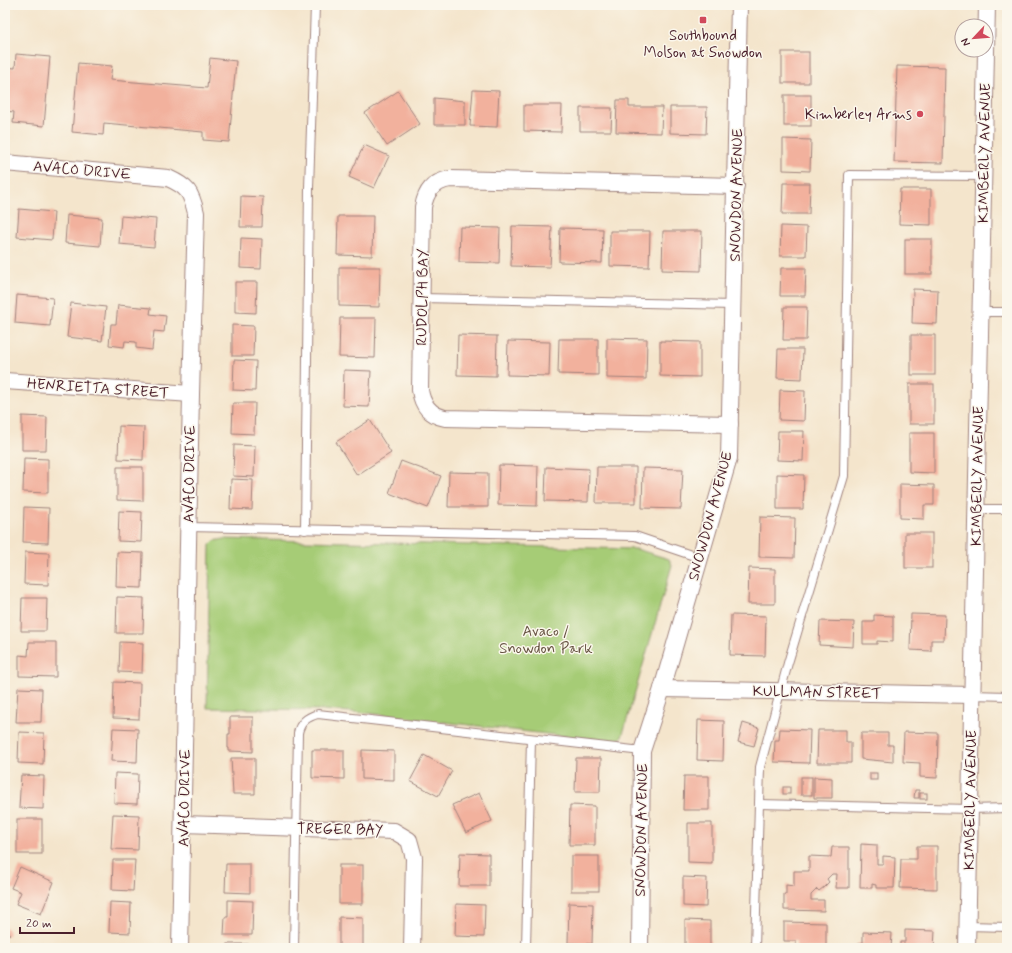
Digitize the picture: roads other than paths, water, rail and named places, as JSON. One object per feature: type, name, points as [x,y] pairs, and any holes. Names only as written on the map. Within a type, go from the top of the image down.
[{"type":"street","name":"SNOWDON AVENUE","points":[[640,948],[642,751],[700,558],[730,449],[739,5]]},
{"type":"street","name":"KIMBERLY AVENUE","points":[[967,948],[987,5]]},
{"type":"street","name":"AVACO DRIVE","points":[[5,163],[168,178],[184,185],[193,198],[196,213],[180,948]]},
{"type":"street","name":"RUDOLPH BAY","points":[[730,424],[439,417],[427,409],[420,390],[422,298],[425,199],[431,188],[442,180],[736,186]]},
{"type":"street","name":"HENRIETTA STREET","points":[[5,381],[191,394]]},
{"type":"street","name":"KULLMAN STREET","points":[[662,688],[781,692],[972,695]]},
{"type":"street","name":"TREGER BAY","points":[[183,824],[297,829],[394,831],[409,840],[414,858],[412,948]]},
{"type":"lane","points":[[305,530],[309,188],[315,5]]},
{"type":"lane","points":[[755,948],[760,767],[844,476],[849,175],[984,176]]},
{"type":"lane","points":[[422,298],[733,305]]},
{"type":"lane","points":[[981,312],[1007,312]]},
{"type":"lane","points":[[976,509],[1007,509]]},
{"type":"lane","points":[[188,527],[635,536],[700,558]]},
{"type":"lane","points":[[972,695],[1007,696]]},
{"type":"lane","points":[[294,948],[298,733],[302,722],[312,715],[318,714],[642,751]]},
{"type":"lane","points":[[526,948],[531,739]]},
{"type":"lane","points":[[759,804],[970,809],[1007,808]]},
{"type":"lane","points":[[968,926],[1007,927]]},
{"type":"place","name":"Southbound Molson at Snowdon","points":[[703,20]]},
{"type":"place","name":"Kimberley Arms","points":[[920,114]]},
{"type":"park label","name":"Avaco / Snowdon Park","points":[[546,640]]}]
